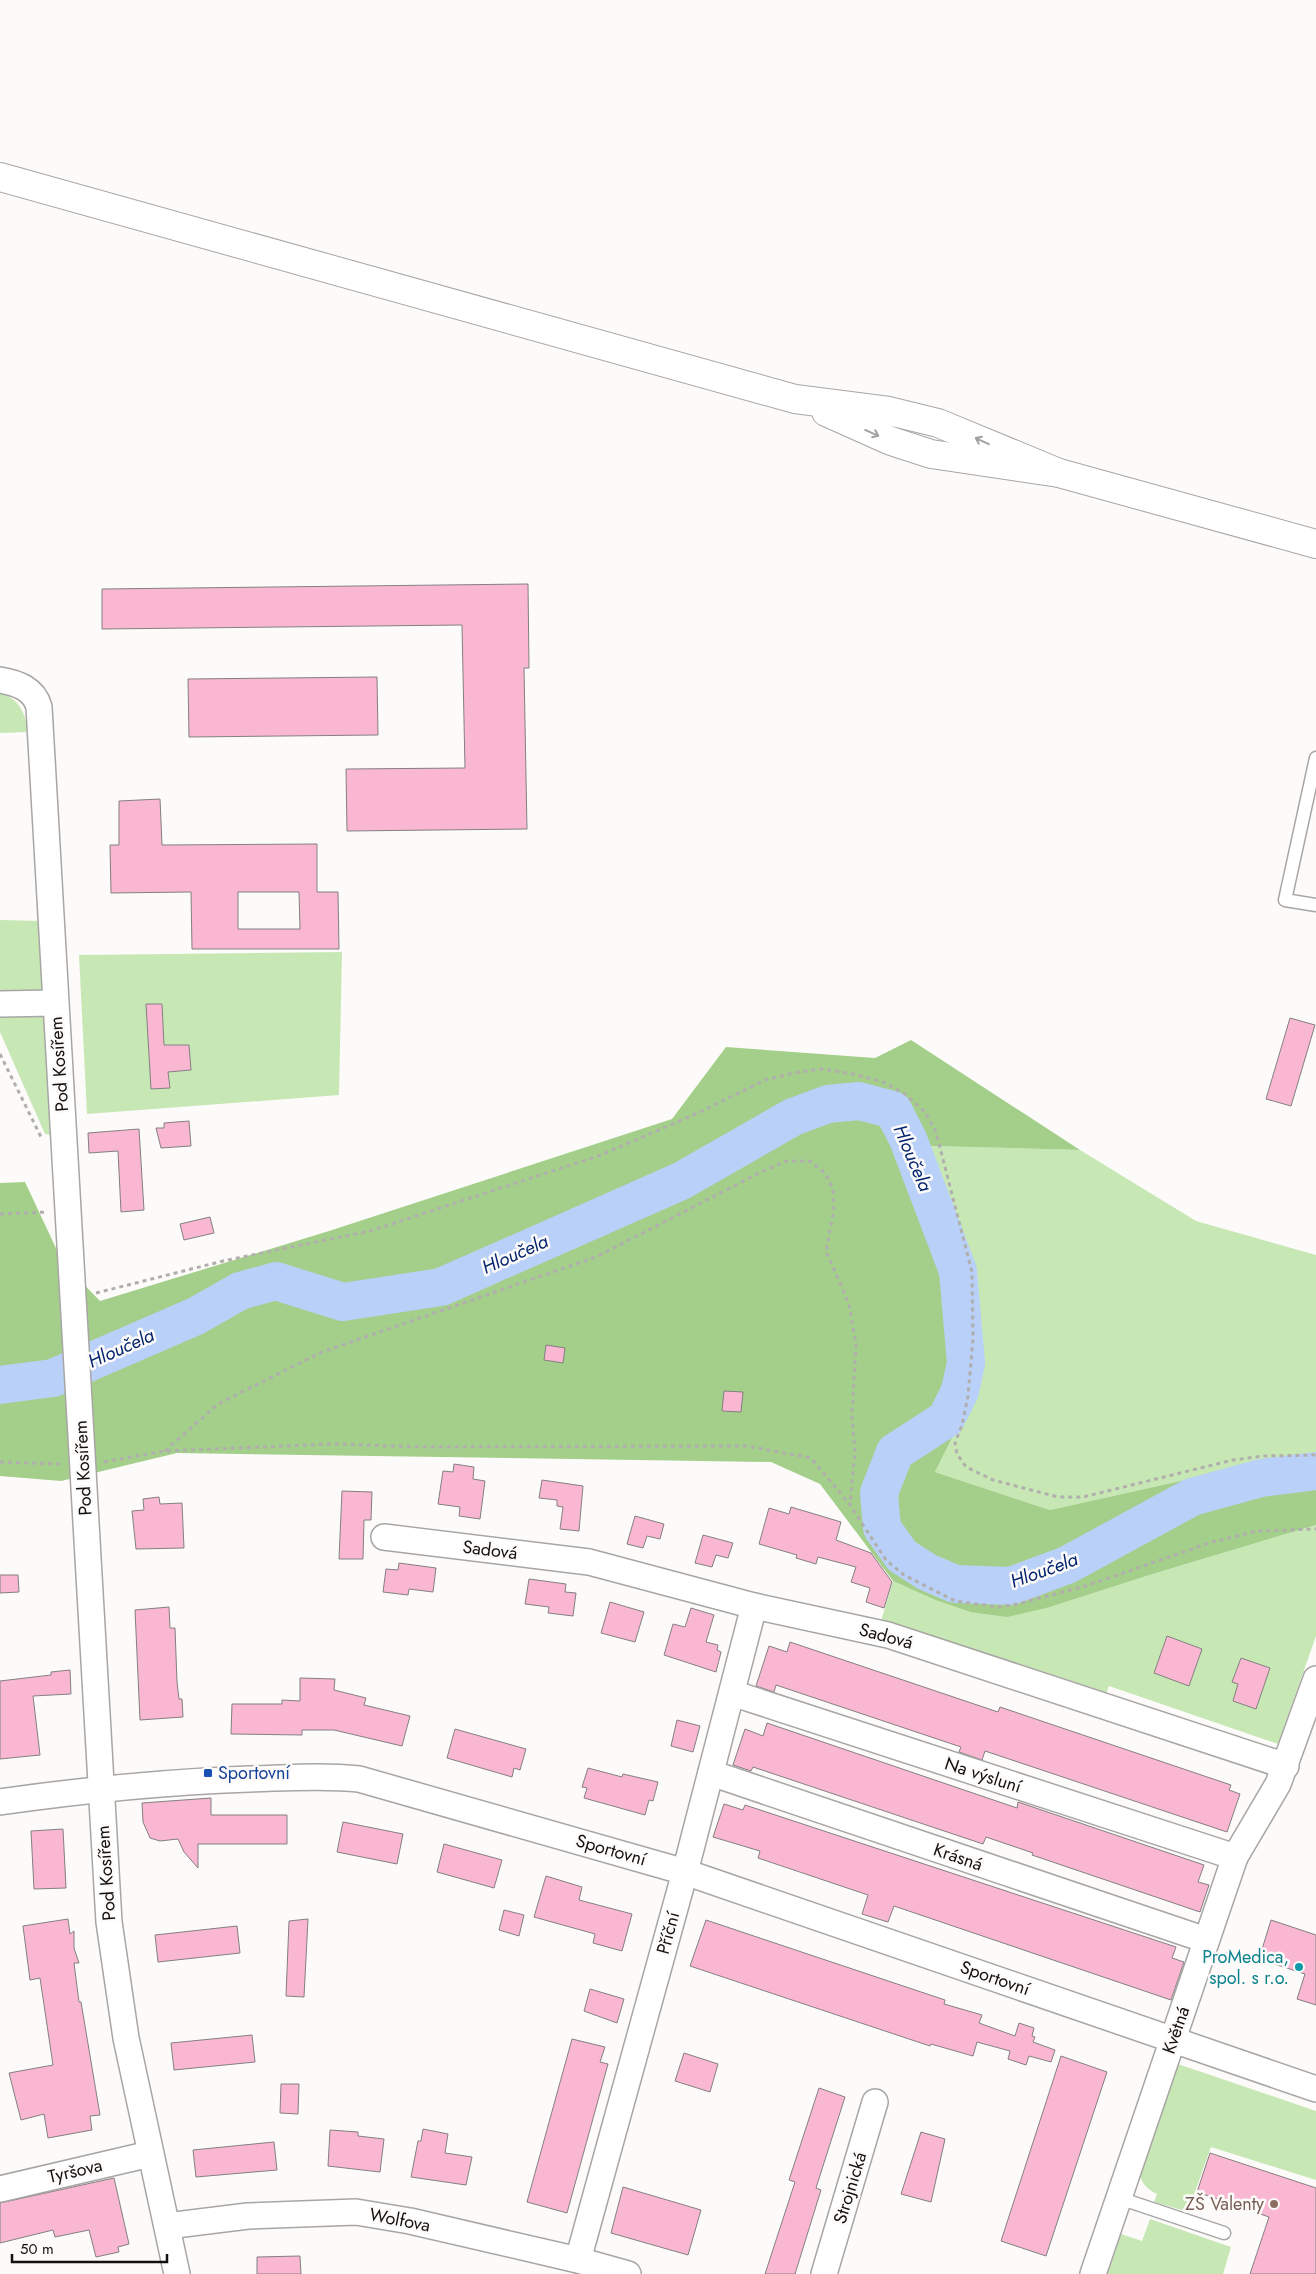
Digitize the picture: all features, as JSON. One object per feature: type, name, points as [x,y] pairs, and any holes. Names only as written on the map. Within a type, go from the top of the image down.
[{"type":"main road","points":[[0,177],[795,399],[892,441],[925,452],[1059,473],[1316,544]]},
{"type":"street","name":"Pod Kosířem","points":[[0,680],[26,688],[32,693],[39,707],[55,1003],[76,1331],[100,1789],[110,1922],[115,1972],[126,2038],[177,2274]]},
{"type":"street","points":[[0,1004],[55,1003]]},
{"type":"street","name":"Sadová","points":[[384,1537],[589,1562],[754,1606],[888,1634],[1286,1766]]},
{"type":"street","name":"Příční","points":[[578,2260],[685,1872],[754,1606]]},
{"type":"street","points":[[1286,1766],[1316,1679]]},
{"type":"street","name":"Na výsluní","points":[[732,1692],[1235,1857]]},
{"type":"street","name":"Květná","points":[[1093,2274],[1235,1857],[1278,1784],[1286,1766]]},
{"type":"street","name":"Krásná","points":[[711,1774],[1206,1940]]},
{"type":"street","name":"Sportovní","points":[[0,1802],[100,1789],[238,1779],[337,1777],[360,1779],[685,1872],[1316,2089]]},
{"type":"street","name":"Strojnická","points":[[824,2274],[875,2102]]},
{"type":"street","name":"Tyršova","points":[[0,2189],[150,2154]]},
{"type":"street","name":"Wolfova","points":[[167,2226],[239,2217],[356,2212],[403,2220],[578,2260],[628,2274]]},
{"type":"lane","points":[[1316,758],[1286,900],[1316,905]]},
{"type":"lane","points":[[1119,2198],[1224,2233]]},
{"type":"path","points":[[0,1054],[40,1136],[53,1144],[65,1146]]},
{"type":"path","points":[[74,1299],[223,1261],[370,1231],[601,1155],[700,1112],[765,1080],[820,1069],[852,1074],[882,1082],[905,1094],[925,1112],[936,1132],[972,1272],[973,1339],[968,1396],[962,1425],[955,1443],[957,1454],[966,1467],[993,1480],[1026,1490],[1058,1497],[1083,1497],[1223,1462],[1264,1456],[1316,1455]]},
{"type":"path","points":[[165,1451],[218,1404],[322,1352],[596,1257],[763,1171],[788,1161],[810,1161],[826,1174],[833,1190],[834,1210],[826,1251],[849,1304],[856,1344],[852,1416],[855,1451],[850,1505]]},
{"type":"path","points":[[0,1214],[68,1211]]},
{"type":"path","points":[[0,1462],[83,1465],[165,1451],[333,1444],[423,1447],[746,1446],[811,1458],[850,1505],[886,1560],[904,1575],[955,1601],[998,1607],[1086,1586],[1212,1542],[1258,1531],[1316,1529]]},
{"type":"green space","points":[[0,693],[17,703],[23,713],[28,732],[0,733]]},
{"type":"green space","points":[[0,920],[41,921],[53,1135],[45,1134],[0,1032]]},
{"type":"green space","points":[[342,952],[339,1095],[87,1114],[79,955]]},
{"type":"green space","points":[[911,1040],[1080,1150],[931,1146],[972,1280],[976,1390],[935,1472],[1050,1510],[1301,1454],[1316,1455],[1316,1525],[1050,1607],[1007,1617],[970,1612],[935,1600],[893,1581],[820,1484],[771,1462],[177,1453],[61,1481],[0,1476],[0,1183],[25,1182],[63,1263],[100,1301],[329,1231],[672,1119],[726,1047],[875,1058]]},
{"type":"green space","points":[[931,1146],[1080,1150],[1196,1221],[1316,1255],[1316,1455],[1301,1454],[1050,1510],[935,1472],[976,1390],[972,1280]]},
{"type":"green space","points":[[1316,1525],[1316,1636],[1278,1744],[1109,1686],[1104,1699],[880,1624],[893,1581],[935,1600],[970,1612],[1050,1607]]},
{"type":"green space","points":[[1175,2063],[1316,2111],[1316,2180],[1211,2147],[1190,2206],[1182,2210],[1154,2202],[1157,2194],[1143,2183],[1137,2166]]},
{"type":"green space","points":[[1150,2219],[1231,2247],[1223,2274],[1101,2274],[1115,2232],[1142,2241]]},
{"type":"building","points":[[528,584],[529,668],[524,668],[527,829],[347,831],[346,769],[465,768],[462,625],[102,629],[102,589]]},
{"type":"building","points":[[377,677],[378,735],[189,737],[188,679]]},
{"type":"building","points":[[160,799],[162,845],[317,844],[317,892],[338,892],[339,949],[192,949],[191,892],[111,893],[110,845],[119,845],[119,801]],"holes":[[[238,892],[299,892],[300,929],[238,929]]]},
{"type":"building","points":[[146,1004],[162,1004],[164,1045],[189,1045],[191,1070],[168,1072],[170,1088],[151,1089]]},
{"type":"building","points":[[1290,1018],[1315,1025],[1291,1106],[1266,1099]]},
{"type":"building","points":[[189,1121],[191,1146],[161,1148],[156,1128],[164,1128],[164,1123]]},
{"type":"building","points":[[139,1129],[144,1210],[121,1212],[118,1151],[89,1153],[88,1133]]},
{"type":"building","points":[[210,1217],[214,1233],[184,1240],[180,1224]]},
{"type":"building","points":[[546,1345],[565,1348],[563,1363],[544,1360]]},
{"type":"building","points":[[724,1391],[743,1392],[741,1412],[722,1411]]},
{"type":"building","points":[[454,1464],[474,1467],[473,1479],[485,1481],[480,1519],[459,1516],[460,1507],[438,1504],[443,1471],[453,1472]]},
{"type":"building","points":[[542,1480],[583,1486],[579,1531],[560,1529],[563,1507],[557,1506],[557,1500],[539,1498]]},
{"type":"building","points":[[342,1491],[372,1492],[371,1520],[364,1520],[363,1559],[339,1559]]},
{"type":"building","points":[[159,1497],[160,1504],[182,1503],[184,1548],[136,1549],[132,1511],[144,1510],[143,1499]]},
{"type":"building","points":[[791,1507],[841,1522],[836,1540],[871,1553],[892,1582],[884,1608],[866,1602],[870,1588],[851,1582],[856,1567],[818,1557],[816,1564],[796,1558],[797,1555],[759,1544],[769,1508],[789,1514]]},
{"type":"building","points":[[635,1516],[664,1524],[660,1539],[647,1536],[643,1548],[627,1544]]},
{"type":"building","points":[[703,1535],[733,1543],[728,1558],[716,1555],[712,1567],[695,1563]]},
{"type":"building","points":[[399,1563],[436,1568],[433,1592],[409,1589],[408,1595],[383,1592],[386,1569],[398,1570]]},
{"type":"building","points":[[0,1575],[18,1575],[19,1592],[0,1593]]},
{"type":"building","points":[[529,1579],[566,1584],[565,1592],[576,1593],[573,1616],[548,1613],[549,1607],[525,1604]]},
{"type":"building","points":[[610,1602],[644,1612],[635,1642],[601,1633]]},
{"type":"building","points":[[169,1607],[170,1628],[175,1628],[177,1682],[179,1699],[182,1699],[183,1717],[140,1720],[135,1610]]},
{"type":"building","points":[[691,1608],[714,1615],[706,1642],[718,1645],[717,1650],[721,1652],[716,1672],[664,1655],[673,1624],[685,1627]]},
{"type":"building","points":[[1167,1636],[1202,1649],[1189,1686],[1154,1673]]},
{"type":"building","points":[[790,1642],[998,1712],[1000,1707],[1231,1785],[1229,1790],[1240,1794],[1227,1832],[985,1751],[982,1760],[959,1752],[961,1747],[776,1685],[774,1692],[756,1686],[769,1646],[787,1652]]},
{"type":"building","points":[[1241,1658],[1270,1668],[1256,1709],[1233,1701],[1238,1684],[1232,1682]]},
{"type":"building","points":[[70,1670],[71,1694],[33,1696],[40,1755],[0,1759],[0,1681],[51,1675],[51,1672]]},
{"type":"building","points":[[300,1678],[335,1679],[334,1690],[366,1698],[364,1705],[410,1716],[402,1746],[334,1730],[302,1730],[302,1735],[231,1734],[232,1704],[282,1704],[282,1700],[300,1701]]},
{"type":"building","points":[[677,1720],[700,1726],[693,1752],[671,1746]]},
{"type":"building","points":[[767,1723],[1017,1808],[1018,1802],[1204,1865],[1198,1882],[1209,1885],[1200,1912],[1032,1855],[1033,1853],[986,1837],[983,1844],[753,1767],[751,1771],[733,1765],[745,1729],[763,1736]]},
{"type":"building","points":[[455,1729],[526,1749],[520,1770],[514,1768],[512,1777],[447,1758]]},
{"type":"building","points":[[588,1768],[622,1777],[623,1774],[658,1782],[653,1801],[649,1800],[645,1815],[584,1798],[587,1788],[582,1787]]},
{"type":"building","points":[[211,1798],[211,1815],[287,1815],[287,1844],[198,1844],[198,1868],[184,1852],[178,1839],[160,1841],[150,1838],[143,1822],[142,1803]]},
{"type":"building","points":[[724,1804],[743,1810],[745,1805],[1176,1947],[1172,1958],[1184,1962],[1171,2000],[894,1906],[888,1922],[862,1914],[868,1895],[758,1858],[760,1851],[713,1837]]},
{"type":"building","points":[[343,1822],[403,1834],[397,1864],[337,1852]]},
{"type":"building","points":[[63,1829],[66,1888],[34,1889],[31,1831]]},
{"type":"building","points":[[444,1844],[502,1860],[494,1888],[437,1872]]},
{"type":"building","points":[[546,1876],[582,1887],[579,1900],[632,1914],[622,1951],[593,1943],[595,1934],[534,1917]]},
{"type":"building","points":[[504,1910],[524,1915],[519,1936],[499,1930]]},
{"type":"building","points":[[68,1919],[70,1934],[74,1931],[74,1948],[79,1963],[74,1963],[79,2002],[81,2002],[100,2115],[90,2116],[92,2130],[48,2138],[44,2114],[21,2120],[9,2073],[53,2065],[40,1978],[30,1980],[23,1926]]},
{"type":"building","points":[[308,1919],[304,1997],[286,1996],[289,1921]]},
{"type":"building","points":[[706,1920],[945,2000],[944,2004],[982,2015],[979,2023],[1015,2036],[1019,2023],[1034,2028],[1032,2036],[1035,2037],[1033,2042],[1055,2050],[1051,2062],[1029,2056],[1026,2065],[1008,2059],[1010,2051],[977,2042],[973,2056],[931,2044],[930,2046],[690,1966]]},
{"type":"building","name":"ProMedica, spol. s r.o.","points":[[1271,1920],[1316,1935],[1316,2005],[1297,1999],[1305,1974],[1259,1959]]},
{"type":"building","points":[[237,1926],[240,1953],[158,1962],[155,1935]]},
{"type":"building","points":[[590,1989],[624,1999],[617,2023],[584,2011]]},
{"type":"building","points":[[252,2035],[255,2062],[174,2070],[171,2043]]},
{"type":"building","points":[[572,2039],[605,2047],[600,2062],[608,2064],[567,2213],[527,2202]]},
{"type":"building","points":[[684,2053],[718,2064],[710,2092],[675,2081]]},
{"type":"building","points":[[1061,2056],[1107,2072],[1046,2256],[1001,2241]]},
{"type":"building","points":[[281,2084],[299,2084],[298,2114],[280,2113]]},
{"type":"building","points":[[819,2088],[845,2097],[816,2188],[821,2190],[795,2274],[765,2274],[795,2182],[789,2180]]},
{"type":"building","points":[[423,2129],[448,2134],[445,2153],[472,2157],[466,2185],[411,2177],[418,2141],[421,2141]]},
{"type":"building","points":[[330,2130],[358,2132],[358,2136],[384,2139],[380,2172],[328,2166]]},
{"type":"building","points":[[921,2132],[945,2139],[931,2202],[901,2194]]},
{"type":"building","points":[[274,2142],[277,2170],[196,2177],[193,2150]]},
{"type":"building","name":"ZŠ Valenty","points":[[1210,2153],[1316,2188],[1316,2274],[1250,2274],[1269,2217],[1197,2192]]},
{"type":"building","points":[[114,2178],[129,2244],[118,2247],[119,2252],[96,2257],[89,2230],[55,2237],[53,2230],[0,2243],[0,2203]]},
{"type":"building","points":[[623,2187],[701,2210],[688,2255],[611,2233]]},
{"type":"building","points":[[300,2256],[301,2274],[257,2274],[257,2257]]},
{"type":"waterway","name":"Hloučela","points":[[0,1385],[53,1378],[196,1316],[240,1291],[276,1281],[343,1302],[441,1287],[681,1181],[793,1117],[828,1104],[859,1101],[893,1110],[908,1139],[958,1271],[966,1363],[960,1391],[946,1419],[895,1452],[879,1493],[882,1528],[902,1556],[927,1572],[955,1584],[1011,1586],[1067,1565],[1192,1497],[1261,1478],[1316,1471]]},
{"type":"place","name":"Sportovní","points":[[208,1773]]},
{"type":"place","name":"ProMedica, spol. s r.o.","points":[[1299,1967]]},
{"type":"place","name":"ZŠ Valenty","points":[[1274,2204]]}]
